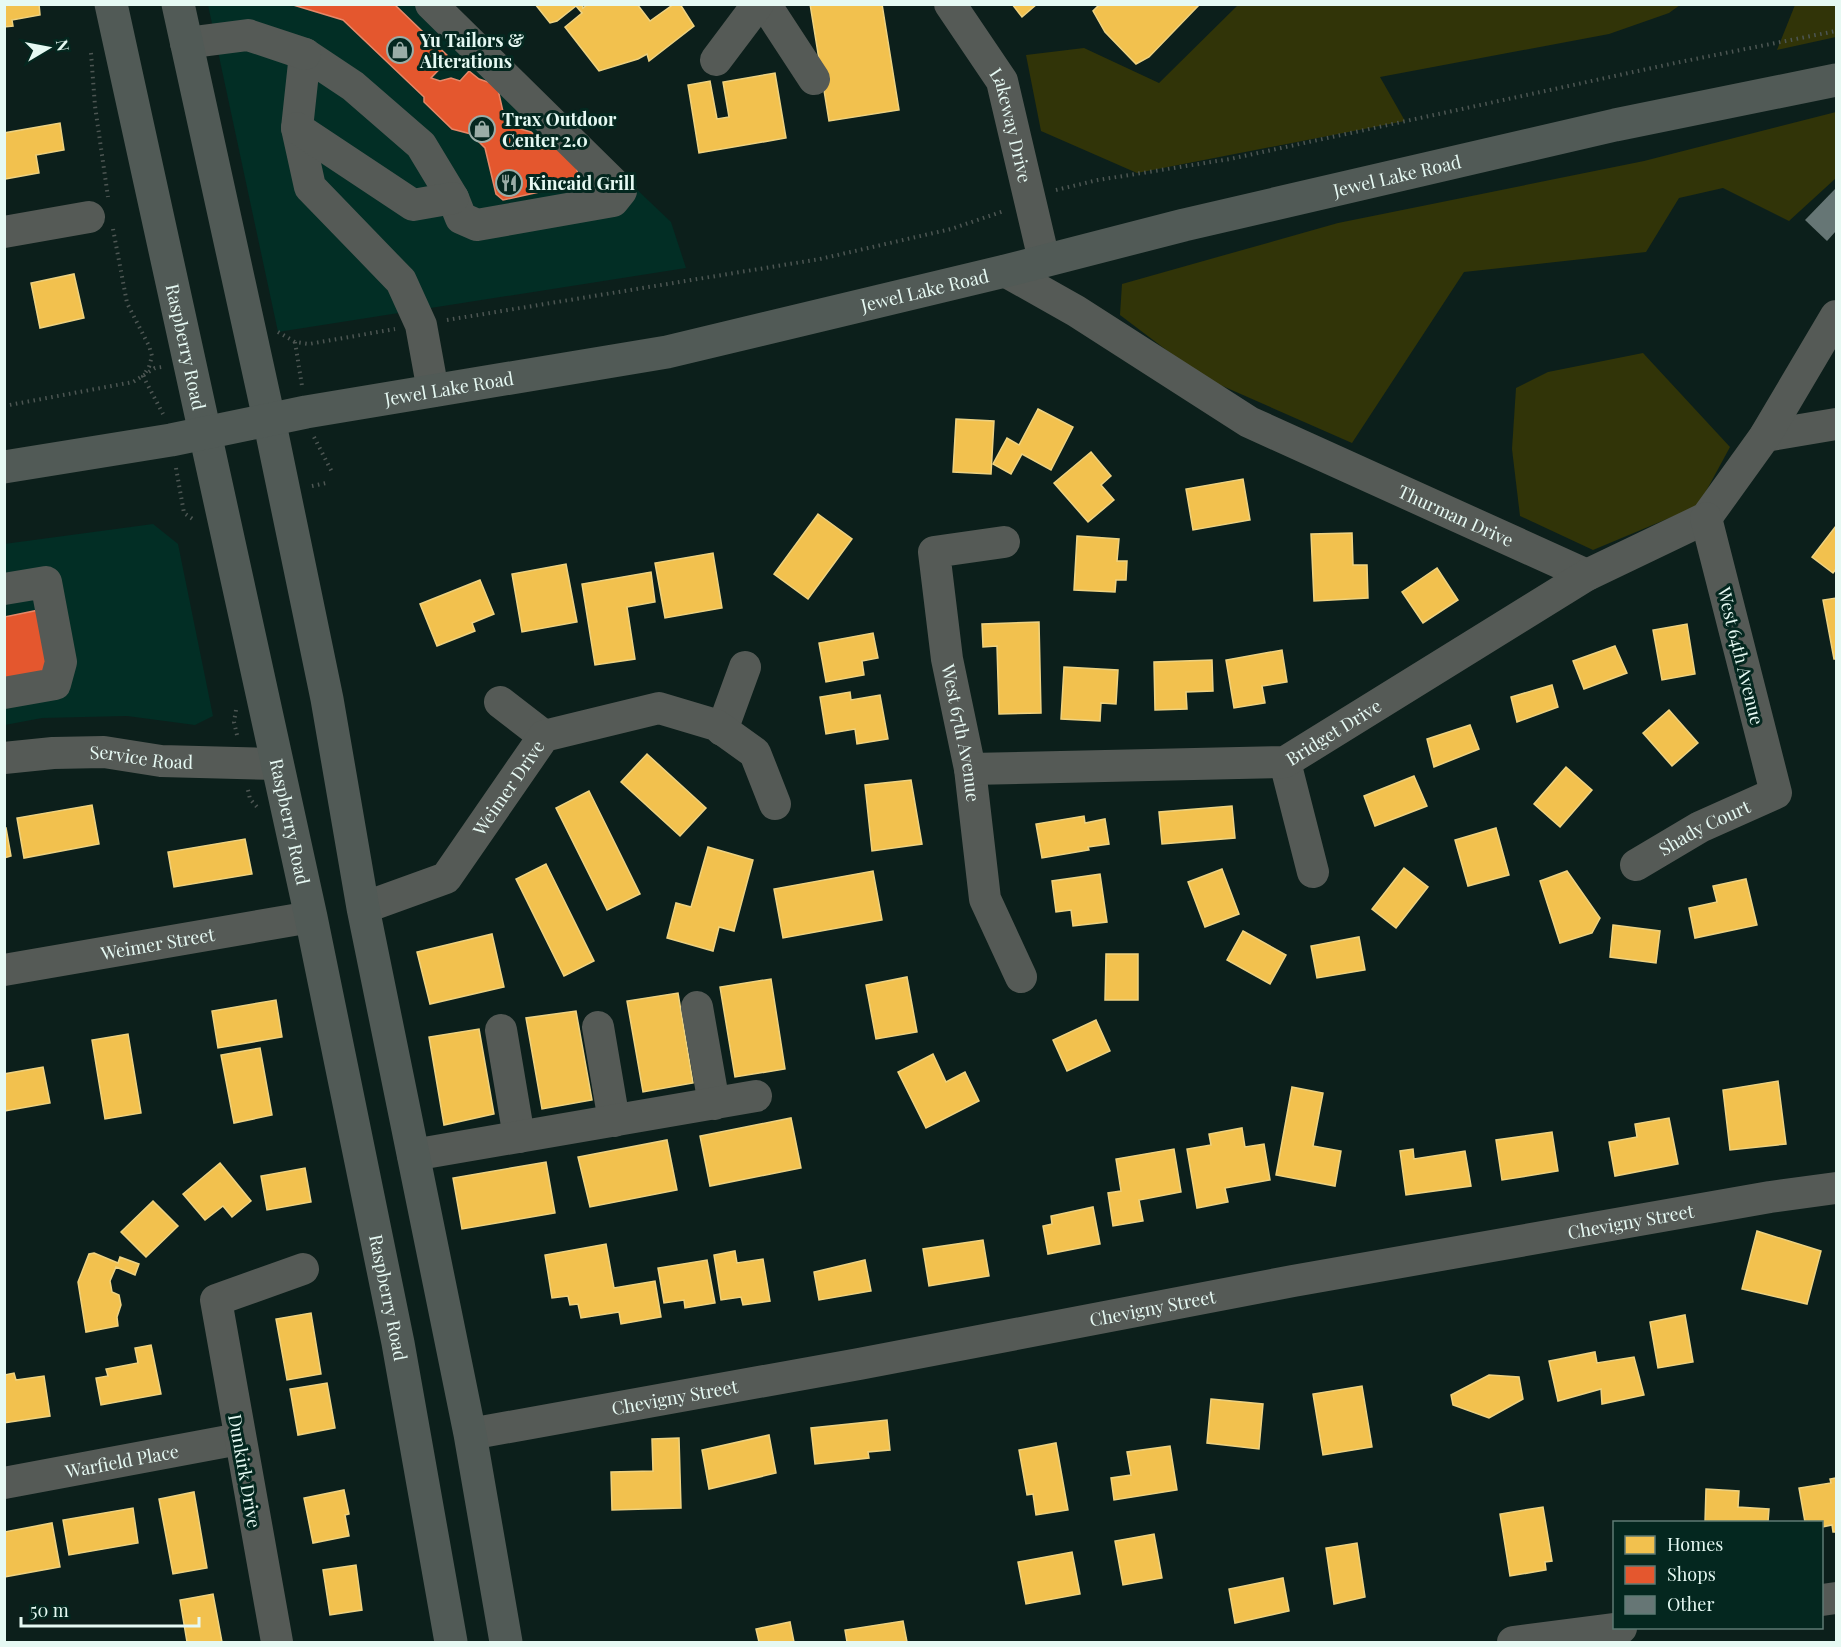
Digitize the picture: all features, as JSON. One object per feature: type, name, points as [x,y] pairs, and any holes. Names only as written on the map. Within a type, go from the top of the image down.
[{"type":"main road","name":"Raspberry Road","points":[[111,4],[311,917],[398,1343],[451,1642]]},
{"type":"main road","points":[[178,4],[269,419],[327,699],[363,908],[470,1434],[506,1642]]},
{"type":"main road","name":"Jewel Lake Road","points":[[4,467],[171,440],[269,419],[667,352],[1005,271],[1184,225],[1615,125],[1836,80]]},
{"type":"street","points":[[186,43],[248,35],[305,54],[353,86],[421,145],[453,198],[461,218],[477,225],[613,201],[621,191],[431,4]]},
{"type":"street","points":[[716,60],[758,4]]},
{"type":"street","points":[[765,4],[814,79]]},
{"type":"street","name":"Lakeway Drive","points":[[950,4],[1002,81],[1044,260]]},
{"type":"street","points":[[305,54],[297,128],[310,187],[401,281],[421,325],[433,391]]},
{"type":"street","points":[[297,128],[413,205],[453,198]]},
{"type":"street","points":[[4,232],[104,215]]},
{"type":"street","name":"Thurman Drive","points":[[1005,271],[1076,311],[1249,422],[1587,575]]},
{"type":"street","points":[[1587,575],[1706,518],[1765,436],[1836,316]]},
{"type":"street","points":[[1765,436],[1836,424]]},
{"type":"street","name":"West 64th Avenue","points":[[1706,518],[1776,793]]},
{"type":"street","name":"West 67th Avenue","points":[[1004,542],[934,552],[947,659],[970,769],[985,899],[1020,977]]},
{"type":"street","name":"Bridget Drive","points":[[970,769],[1285,762],[1587,575]]},
{"type":"street","points":[[4,589],[46,582],[61,662],[55,684],[4,693]]},
{"type":"street","points":[[722,730],[745,667]]},
{"type":"street","points":[[500,702],[544,736]]},
{"type":"street","name":"Weimer Drive","points":[[363,908],[446,878],[544,736],[659,708],[716,725],[755,753],[775,804]]},
{"type":"street","name":"Service Road","points":[[4,758],[53,753],[104,753],[161,761],[277,764]]},
{"type":"street","points":[[1285,762],[1313,872]]},
{"type":"street","name":"Shady Court","points":[[1636,865],[1700,827],[1776,793]]},
{"type":"street","name":"Weimer Street","points":[[4,970],[311,917]]},
{"type":"street","points":[[698,1007],[714,1104]]},
{"type":"street","points":[[598,1027],[614,1121]]},
{"type":"street","points":[[501,1030],[519,1137]]},
{"type":"street","points":[[413,1155],[756,1096]]},
{"type":"street","name":"Chevigny Street","points":[[470,1434],[859,1364],[1293,1281],[1770,1197],[1836,1188]]},
{"type":"street","name":"Dunkirk Drive","points":[[277,1642],[216,1300],[303,1269]]},
{"type":"street","name":"Warfield Place","points":[[4,1483],[239,1439]]},
{"type":"street","points":[[1513,1642],[1613,1629]]},
{"type":"path","points":[[252,345],[285,338],[309,344],[820,259],[951,229],[1030,201],[1059,188],[1242,157],[1836,31]]},
{"type":"path","points":[[90,49],[104,215],[127,303],[149,346],[155,368]]},
{"type":"path","points":[[144,376],[150,367],[152,356]]},
{"type":"path","points":[[4,406],[133,382],[155,368],[188,361]]},
{"type":"path","points":[[144,376],[168,423],[184,513],[196,521],[198,526]]},
{"type":"path","points":[[237,704],[234,722],[250,799],[264,815]]},
{"type":"shaded area","points":[[208,5],[443,5],[671,222],[686,268],[278,332]]},
{"type":"shaded area","points":[[1238,5],[1680,5],[1669,13],[1609,34],[1380,77],[1405,121],[1137,173],[1041,131],[1026,55],[1084,48],[1159,83]]},
{"type":"shaded area","points":[[1795,5],[1836,5],[1836,37],[1777,50]]},
{"type":"shaded area","points":[[1836,112],[1836,178],[1789,221],[1723,188],[1679,198],[1646,252],[1464,272],[1352,443],[1202,377],[1120,315],[1122,284],[1338,223],[1644,161]]},
{"type":"shaded area","points":[[1643,353],[1730,447],[1698,506],[1593,550],[1520,516],[1512,449],[1516,388],[1548,372]]},
{"type":"shaded area","points":[[153,524],[178,544],[213,716],[195,725],[127,716],[42,718],[5,725],[4,544]]},
{"type":"building: Homes","points":[[4,4],[39,4],[40,15],[12,20],[13,26],[4,27]]},
{"type":"building: Homes","points":[[535,4],[582,4],[583,8],[588,4],[637,4],[650,21],[674,4],[680,4],[694,26],[649,61],[647,54],[599,71],[565,27],[582,13],[576,6],[557,21],[550,23]]},
{"type":"building: Homes","points":[[810,4],[882,4],[899,110],[829,121]]},
{"type":"building: Homes","points":[[1012,4],[1037,4],[1022,17]]},
{"type":"building: Homes","points":[[1100,4],[1200,4],[1149,57],[1136,64],[1105,32],[1093,11]]},
{"type":"building: Homes","points":[[775,73],[786,138],[699,153],[688,85],[710,81],[717,119],[729,117],[723,82]]},
{"type":"building: Homes","points":[[60,123],[64,150],[36,155],[39,173],[5,179],[4,133]]},
{"type":"building: Homes","points":[[74,274],[84,318],[40,328],[31,283]]},
{"type":"building: Homes","points":[[1038,409],[1073,427],[1051,470],[1022,454],[1011,474],[993,464],[1007,438],[1019,445]]},
{"type":"building: Homes","points":[[956,419],[994,421],[991,474],[953,472]]},
{"type":"building: Homes","points":[[1091,452],[1111,476],[1101,485],[1114,500],[1088,522],[1054,483]]},
{"type":"building: Homes","points":[[1243,479],[1250,520],[1193,530],[1186,489]]},
{"type":"building: Homes","points":[[818,514],[852,539],[808,599],[774,574]]},
{"type":"building: Homes","points":[[1836,526],[1836,569],[1833,573],[1812,557]]},
{"type":"building: Homes","points":[[1352,533],[1353,565],[1367,565],[1368,598],[1314,601],[1311,534]]},
{"type":"building: Homes","points":[[1077,536],[1119,539],[1117,561],[1127,561],[1126,580],[1116,580],[1115,592],[1074,590]]},
{"type":"building: Homes","points":[[713,553],[722,608],[665,618],[655,563]]},
{"type":"building: Homes","points":[[566,564],[577,622],[522,632],[512,574]]},
{"type":"building: Homes","points":[[1437,568],[1458,600],[1423,623],[1402,592]]},
{"type":"building: Homes","points":[[651,572],[655,602],[627,607],[635,659],[595,665],[582,584]]},
{"type":"building: Homes","points":[[480,580],[494,614],[472,623],[475,631],[437,646],[420,604]]},
{"type":"building: Homes","points":[[1836,598],[1836,659],[1834,659],[1823,600]]},
{"type":"building: Homes","points":[[1039,622],[1041,713],[999,714],[997,646],[983,647],[982,624]]},
{"type":"building: Homes","points":[[1687,624],[1695,674],[1662,680],[1653,630]]},
{"type":"building: Homes","points":[[873,633],[878,658],[862,661],[864,675],[826,682],[819,643]]},
{"type":"building: Homes","points":[[1615,646],[1627,673],[1584,689],[1573,661]]},
{"type":"building: Homes","points":[[1282,650],[1287,682],[1262,686],[1265,703],[1234,708],[1226,660]]},
{"type":"building: Homes","points":[[1212,660],[1213,691],[1186,692],[1187,709],[1155,710],[1154,662]]},
{"type":"building: Homes","points":[[1064,667],[1118,670],[1116,704],[1101,703],[1100,721],[1061,719]]},
{"type":"building: Homes","points":[[1552,685],[1558,707],[1517,722],[1511,697]]},
{"type":"building: Homes","points":[[850,692],[851,700],[880,695],[888,739],[857,744],[855,729],[826,734],[820,697]]},
{"type":"building: Homes","points":[[1669,710],[1698,743],[1672,766],[1643,733]]},
{"type":"building: Homes","points":[[1470,725],[1479,749],[1434,767],[1427,739]]},
{"type":"building: Homes","points":[[647,754],[706,808],[680,836],[621,782]]},
{"type":"building: Homes","points":[[1566,767],[1592,790],[1560,827],[1534,804]]},
{"type":"building: Homes","points":[[1414,776],[1427,806],[1375,826],[1364,796]]},
{"type":"building: Homes","points":[[911,780],[922,844],[872,851],[865,785]]},
{"type":"building: Homes","points":[[589,791],[640,894],[607,910],[556,808]]},
{"type":"building: Homes","points":[[92,805],[99,844],[24,858],[17,818]]},
{"type":"building: Homes","points":[[1232,806],[1235,838],[1162,844],[1159,812]]},
{"type":"building: Homes","points":[[1084,816],[1085,823],[1105,819],[1109,844],[1042,858],[1036,824]]},
{"type":"building: Homes","points":[[6,828],[11,856],[4,858],[4,829]]},
{"type":"building: Homes","points":[[1496,828],[1509,875],[1468,886],[1455,840]]},
{"type":"building: Homes","points":[[245,839],[252,874],[174,887],[168,852]]},
{"type":"building: Homes","points":[[708,847],[753,860],[734,931],[719,927],[713,951],[667,938],[676,903],[691,907]]},
{"type":"building: Homes","points":[[546,864],[594,961],[564,976],[516,879]]},
{"type":"building: Homes","points":[[1404,868],[1428,887],[1396,928],[1372,909]]},
{"type":"building: Homes","points":[[1222,869],[1239,914],[1205,927],[1188,882]]},
{"type":"building: Homes","points":[[873,871],[882,920],[783,938],[774,889]]},
{"type":"building: Homes","points":[[1567,871],[1600,918],[1592,933],[1560,943],[1540,881]]},
{"type":"building: Homes","points":[[1100,874],[1107,922],[1073,926],[1071,910],[1056,912],[1052,881]]},
{"type":"building: Homes","points":[[1746,879],[1757,925],[1695,938],[1689,908],[1717,902],[1713,886]]},
{"type":"building: Homes","points":[[1613,925],[1660,931],[1656,963],[1610,957]]},
{"type":"building: Homes","points":[[1243,931],[1286,955],[1270,984],[1227,960]]},
{"type":"building: Homes","points":[[492,934],[504,987],[430,1004],[417,952]]},
{"type":"building: Homes","points":[[1359,937],[1365,970],[1317,978],[1311,946]]},
{"type":"building: Homes","points":[[1106,954],[1138,954],[1138,1000],[1105,1000]]},
{"type":"building: Homes","points":[[907,977],[917,1032],[876,1039],[866,985]]},
{"type":"building: Homes","points":[[771,979],[785,1069],[735,1077],[720,987]]},
{"type":"building: Homes","points":[[678,993],[693,1083],[643,1092],[627,1001]]},
{"type":"building: Homes","points":[[276,1000],[282,1037],[218,1048],[212,1011]]},
{"type":"building: Homes","points":[[576,1011],[592,1100],[542,1109],[526,1018]]},
{"type":"building: Homes","points":[[1096,1020],[1110,1051],[1067,1071],[1053,1040]]},
{"type":"building: Homes","points":[[479,1029],[494,1114],[444,1125],[429,1037]]},
{"type":"building: Homes","points":[[128,1034],[141,1113],[105,1119],[92,1040]]},
{"type":"building: Homes","points":[[260,1048],[272,1115],[234,1123],[221,1055]]},
{"type":"building: Homes","points":[[933,1054],[946,1082],[965,1072],[979,1101],[926,1128],[898,1072]]},
{"type":"building: Homes","points":[[43,1067],[50,1103],[4,1111],[4,1074]]},
{"type":"building: Homes","points":[[1778,1081],[1786,1144],[1730,1150],[1723,1090]]},
{"type":"building: Homes","points":[[1292,1087],[1323,1093],[1313,1146],[1341,1151],[1335,1186],[1276,1175]]},
{"type":"building: Homes","points":[[791,1118],[801,1168],[710,1186],[700,1136]]},
{"type":"building: Homes","points":[[1669,1118],[1678,1164],[1615,1176],[1609,1142],[1637,1137],[1635,1124]]},
{"type":"building: Homes","points":[[1242,1128],[1245,1147],[1264,1144],[1270,1180],[1225,1188],[1228,1202],[1197,1208],[1187,1149],[1211,1145],[1209,1134]]},
{"type":"building: Homes","points":[[1552,1132],[1558,1171],[1502,1180],[1496,1140]]},
{"type":"building: Homes","points":[[667,1140],[677,1190],[590,1207],[578,1157]]},
{"type":"building: Homes","points":[[1174,1149],[1181,1192],[1139,1200],[1143,1221],[1113,1226],[1108,1193],[1121,1191],[1116,1159]]},
{"type":"building: Homes","points":[[1413,1149],[1414,1159],[1465,1151],[1471,1186],[1406,1195],[1400,1151]]},
{"type":"building: Homes","points":[[546,1162],[555,1213],[462,1229],[453,1178]]},
{"type":"building: Homes","points":[[220,1163],[251,1201],[232,1217],[223,1206],[205,1220],[183,1194]]},
{"type":"building: Homes","points":[[305,1168],[311,1202],[267,1210],[261,1176]]},
{"type":"building: Homes","points":[[153,1201],[178,1226],[146,1257],[121,1232]]},
{"type":"building: Homes","points":[[1093,1207],[1100,1244],[1048,1254],[1043,1226],[1052,1224],[1051,1216]]},
{"type":"building: Homes","points":[[1757,1231],[1821,1251],[1807,1304],[1742,1289]]},
{"type":"building: Homes","points":[[983,1240],[989,1276],[929,1286],[923,1249]]},
{"type":"building: Homes","points":[[606,1244],[614,1288],[655,1281],[661,1317],[621,1324],[619,1312],[581,1318],[578,1304],[570,1305],[568,1296],[552,1298],[545,1255]]},
{"type":"building: Homes","points":[[735,1251],[737,1263],[763,1259],[770,1301],[743,1305],[741,1297],[721,1300],[714,1255]]},
{"type":"building: Homes","points":[[94,1253],[118,1263],[120,1257],[139,1264],[135,1275],[116,1267],[110,1281],[112,1292],[119,1295],[121,1305],[117,1317],[118,1326],[86,1332],[78,1282],[89,1254]]},
{"type":"building: Homes","points":[[707,1260],[715,1303],[685,1308],[684,1300],[664,1303],[658,1268]]},
{"type":"building: Homes","points":[[865,1260],[871,1291],[819,1300],[814,1272]]},
{"type":"building: Homes","points":[[311,1313],[321,1374],[287,1380],[276,1319]]},
{"type":"building: Homes","points":[[1685,1315],[1693,1362],[1658,1368],[1650,1322]]},
{"type":"building: Homes","points":[[151,1345],[161,1394],[101,1405],[96,1378],[108,1376],[106,1369],[138,1363],[135,1348]]},
{"type":"building: Homes","points":[[1595,1352],[1597,1363],[1634,1357],[1644,1395],[1602,1404],[1601,1389],[1558,1401],[1549,1361]]},
{"type":"building: Homes","points":[[14,1373],[16,1380],[44,1376],[50,1416],[4,1423],[4,1375]]},
{"type":"building: Homes","points":[[1489,1375],[1519,1377],[1523,1399],[1489,1418],[1453,1405],[1451,1395]]},
{"type":"building: Homes","points":[[327,1383],[335,1428],[298,1435],[290,1389]]},
{"type":"building: Homes","points":[[1362,1386],[1372,1447],[1323,1455],[1313,1394]]},
{"type":"building: Homes","points":[[1211,1399],[1263,1404],[1259,1449],[1207,1443]]},
{"type":"building: Homes","points":[[887,1420],[890,1450],[868,1452],[869,1458],[815,1464],[811,1428]]},
{"type":"building: Homes","points":[[769,1435],[776,1473],[709,1489],[702,1450]]},
{"type":"building: Homes","points":[[679,1438],[681,1508],[612,1510],[611,1472],[653,1471],[652,1439]]},
{"type":"building: Homes","points":[[1056,1443],[1068,1510],[1036,1515],[1033,1494],[1027,1495],[1019,1450]]},
{"type":"building: Homes","points":[[1170,1446],[1177,1490],[1114,1500],[1111,1478],[1131,1475],[1127,1452]]},
{"type":"building: Homes","points":[[1836,1478],[1836,1532],[1833,1532],[1832,1525],[1823,1527],[1823,1521],[1805,1521],[1799,1488],[1831,1483],[1830,1479]]},
{"type":"building: Homes","points":[[1706,1489],[1739,1491],[1738,1507],[1769,1509],[1768,1521],[1705,1521]]},
{"type":"building: Homes","points":[[344,1490],[349,1514],[345,1515],[349,1536],[313,1543],[304,1498]]},
{"type":"building: Homes","points":[[194,1492],[207,1568],[173,1574],[159,1499]]},
{"type":"building: Homes","points":[[1543,1507],[1552,1561],[1545,1562],[1546,1570],[1510,1576],[1500,1514]]},
{"type":"building: Homes","points":[[133,1508],[138,1543],[69,1555],[63,1520]]},
{"type":"building: Homes","points":[[52,1523],[60,1567],[4,1577],[4,1532]]},
{"type":"building: Homes","points":[[1154,1534],[1162,1578],[1123,1585],[1115,1541]]},
{"type":"building: Homes","points":[[1357,1543],[1365,1597],[1334,1604],[1326,1548]]},
{"type":"building: Homes","points":[[1072,1552],[1080,1594],[1026,1604],[1018,1562]]},
{"type":"building: Homes","points":[[356,1565],[362,1610],[330,1615],[323,1570]]},
{"type":"building: Homes","points":[[1283,1578],[1289,1611],[1235,1623],[1229,1589]]},
{"type":"building: Homes","points":[[213,1594],[222,1642],[187,1642],[180,1600]]},
{"type":"building: Homes","points":[[903,1621],[907,1642],[847,1642],[845,1630]]},
{"type":"building: Homes","points":[[790,1622],[794,1642],[759,1642],[756,1629]]},
{"type":"building: Shops","points":[[290,4],[394,4],[450,58],[431,78],[440,81],[451,78],[460,81],[469,71],[479,79],[497,85],[506,125],[531,132],[542,142],[555,146],[576,166],[580,183],[503,200],[496,194],[485,148],[471,134],[452,129],[424,102],[424,97],[343,20]]},
{"type":"building: Shops","points":[[39,610],[51,674],[4,683],[4,617]]},
{"type":"building: Other","points":[[1836,188],[1836,231],[1827,241],[1805,220]]},
{"type":"place","name":"Yu Tailors & Alterations","points":[[400,50]]},
{"type":"place","name":"Trax Outdoor Center 2.0","points":[[482,129]]},
{"type":"place","name":"Kincaid Grill","points":[[509,183]]}]
